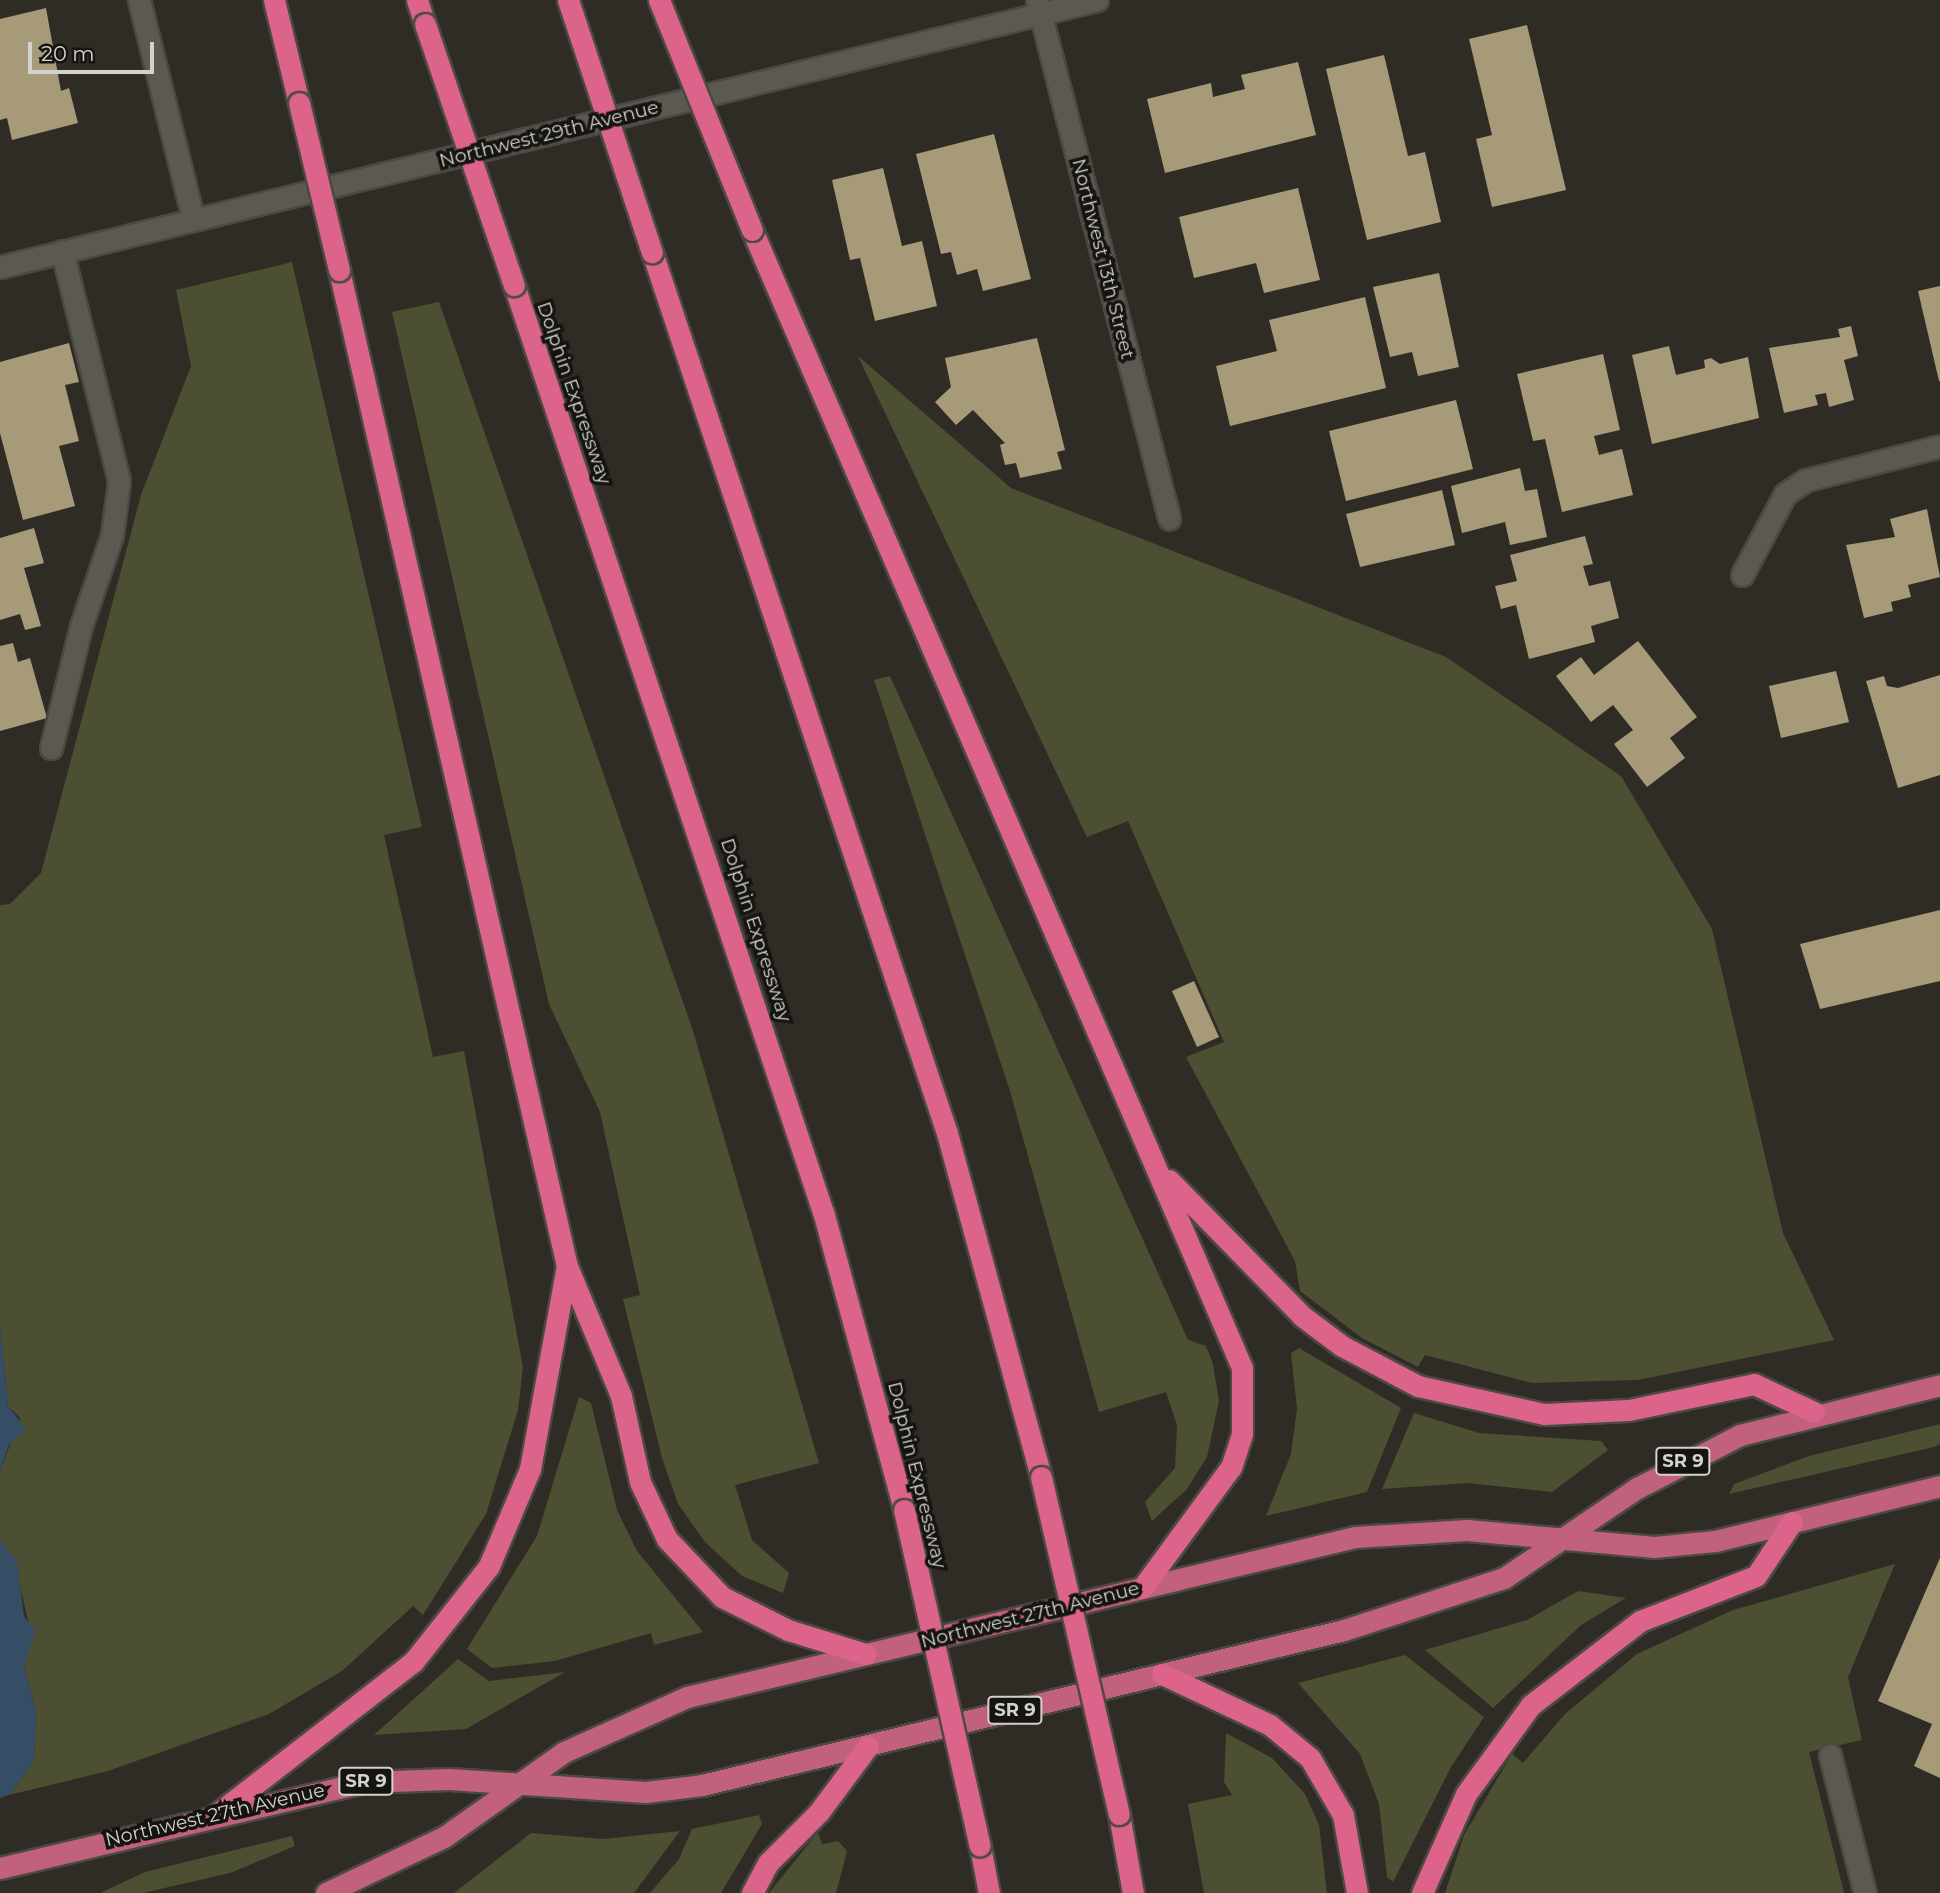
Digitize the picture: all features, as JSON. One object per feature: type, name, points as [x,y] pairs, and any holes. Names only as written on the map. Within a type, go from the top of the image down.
[{"type":"highway","points":[[274,0],[339,270],[567,1266],[621,1396],[648,1503],[684,1562],[748,1614],[865,1654]]},
{"type":"highway","name":"Dolphin Expressway","points":[[417,0],[820,1202],[904,1510],[989,1893]]},
{"type":"highway","points":[[568,0],[947,1133],[1041,1477],[1119,1814],[1133,1893]]},
{"type":"highway","points":[[659,0],[752,230],[1229,1330],[1245,1400],[1231,1466],[1142,1588]]},
{"type":"highway","points":[[1158,1168],[1302,1316],[1342,1346],[1418,1386],[1503,1409],[1556,1414],[1629,1410],[1754,1384],[1814,1412]]},
{"type":"highway","points":[[218,1813],[413,1662],[489,1566],[530,1469],[567,1266]]},
{"type":"highway","name":"Northwest 27th Avenue","points":[[0,1868],[218,1813],[364,1782],[517,1784],[646,1792],[868,1746],[1162,1674],[1451,1600],[1504,1578],[1695,1455],[1814,1412],[1940,1385]]},
{"type":"highway","name":"Northwest 27th Avenue","points":[[326,1893],[432,1844],[517,1784],[643,1713],[865,1654],[1142,1588],[1393,1533],[1467,1530],[1654,1547],[1791,1522],[1940,1486]]},
{"type":"highway","points":[[1422,1893],[1466,1794],[1531,1704],[1640,1621],[1712,1587],[1756,1576],[1791,1522]]},
{"type":"highway","points":[[1162,1674],[1270,1725],[1310,1758],[1343,1815],[1357,1893]]},
{"type":"highway","points":[[752,1893],[768,1863],[819,1812],[868,1746]]},
{"type":"street","points":[[139,0],[193,219]]},
{"type":"street","name":"Northwest 29th Avenue","points":[[0,267],[1039,7],[1097,0]]},
{"type":"street","name":"Northwest 13th Street","points":[[1039,7],[1169,518]]},
{"type":"street","points":[[51,748],[81,626],[112,535],[119,481],[62,251]]},
{"type":"street","points":[[1742,575],[1785,494],[1806,480],[1940,446]]},
{"type":"street","points":[[1830,1755],[1865,1893]]},
{"type":"green space","points":[[292,262],[422,827],[384,835],[433,1057],[464,1051],[523,1367],[518,1410],[486,1514],[423,1615],[413,1606],[342,1671],[269,1714],[108,1771],[9,1795],[34,1761],[36,1712],[24,1667],[29,1626],[14,1559],[0,1541],[0,1472],[20,1418],[8,1406],[0,1324],[0,905],[10,904],[41,873],[141,495],[191,366],[176,290]]},
{"type":"green space","points":[[439,302],[693,1031],[819,1463],[735,1485],[752,1540],[789,1573],[783,1593],[742,1576],[705,1542],[678,1504],[662,1458],[623,1299],[640,1295],[600,1112],[549,1004],[392,312]]},
{"type":"green space","points":[[858,356],[1011,488],[1446,657],[1621,776],[1712,929],[1783,1233],[1834,1340],[1638,1380],[1532,1383],[1425,1355],[1418,1367],[1362,1338],[1300,1291],[1295,1261],[1186,1057],[1224,1042],[1128,821],[1087,837]]},
{"type":"green space","points":[[890,676],[1188,1340],[1206,1346],[1213,1364],[1219,1401],[1207,1457],[1187,1489],[1152,1521],[1145,1502],[1175,1468],[1177,1425],[1166,1392],[1099,1412],[1010,1091],[874,680]]},
{"type":"green space","points":[[1299,1348],[1401,1408],[1367,1492],[1266,1516],[1291,1454],[1297,1409],[1291,1353]]},
{"type":"green space","points":[[579,1397],[591,1403],[617,1510],[637,1551],[703,1632],[654,1645],[651,1633],[555,1661],[492,1668],[467,1649],[537,1536]]},
{"type":"green space","points":[[1414,1413],[1479,1433],[1601,1441],[1608,1450],[1552,1492],[1468,1483],[1382,1489]]},
{"type":"green space","points":[[1940,1424],[1940,1444],[1934,1447],[1729,1494],[1734,1484],[1809,1456]]},
{"type":"green space","points":[[1895,1564],[1848,1677],[1862,1740],[1809,1752],[1844,1893],[1445,1893],[1464,1835],[1512,1754],[1523,1763],[1565,1714],[1637,1654],[1733,1610]]},
{"type":"green space","points":[[1578,1591],[1626,1598],[1581,1625],[1493,1708],[1425,1650],[1527,1620]]},
{"type":"green space","points":[[1405,1655],[1484,1717],[1451,1767],[1393,1882],[1387,1877],[1379,1804],[1360,1754],[1298,1683]]},
{"type":"green space","points":[[458,1659],[489,1681],[565,1672],[466,1729],[374,1735]]},
{"type":"green space","points":[[1226,1733],[1272,1758],[1305,1794],[1319,1825],[1327,1893],[1204,1893],[1188,1804],[1232,1795],[1224,1782]]},
{"type":"green space","points":[[759,1815],[762,1824],[721,1893],[650,1893],[679,1859],[692,1829]]},
{"type":"green space","points":[[680,1831],[634,1893],[454,1893],[531,1833],[603,1839]]},
{"type":"green space","points":[[818,1832],[822,1844],[838,1841],[847,1851],[836,1893],[769,1893]]},
{"type":"green space","points":[[292,1836],[295,1846],[230,1873],[143,1893],[100,1893],[145,1872]]},
{"type":"water","points":[[0,1324],[8,1406],[26,1429],[9,1445],[0,1472]]},
{"type":"water","points":[[0,1541],[17,1561],[24,1616],[35,1631],[24,1667],[36,1712],[34,1761],[9,1795],[0,1798]]},
{"type":"building","points":[[46,8],[61,91],[69,88],[78,123],[12,140],[7,118],[0,120],[0,19]]},
{"type":"building","points":[[1527,25],[1566,190],[1492,207],[1476,139],[1492,135],[1469,39]]},
{"type":"building","points":[[1384,55],[1408,156],[1425,152],[1441,222],[1367,240],[1326,69]]},
{"type":"building","points":[[1298,62],[1316,135],[1165,173],[1147,99],[1211,83],[1213,97],[1245,89],[1241,75]]},
{"type":"building","points":[[994,134],[1031,279],[983,291],[977,269],[957,275],[951,252],[941,254],[916,154]]},
{"type":"building","points":[[883,168],[902,246],[922,241],[937,306],[875,321],[860,258],[850,260],[832,180]]},
{"type":"building","points":[[1298,188],[1320,280],[1264,293],[1256,263],[1194,278],[1179,217]]},
{"type":"building","points":[[1439,273],[1459,367],[1418,376],[1412,352],[1390,357],[1373,287]]},
{"type":"building","points":[[1940,286],[1940,381],[1939,381],[1918,291]]},
{"type":"building","points":[[1365,297],[1386,388],[1230,426],[1216,366],[1277,351],[1269,320]]},
{"type":"building","points":[[1851,326],[1858,356],[1844,360],[1854,400],[1829,407],[1826,393],[1815,395],[1818,405],[1784,413],[1769,348],[1840,337],[1838,329]]},
{"type":"building","points":[[1037,338],[1065,450],[1057,452],[1062,469],[1020,478],[1016,463],[1005,465],[1000,445],[1005,443],[973,410],[956,425],[935,402],[951,387],[945,358]]},
{"type":"building","points":[[69,343],[79,382],[65,385],[79,441],[59,446],[75,506],[23,520],[0,433],[0,362]]},
{"type":"building","points":[[1669,346],[1676,375],[1705,368],[1704,360],[1711,358],[1720,364],[1748,357],[1759,418],[1652,444],[1632,355]]},
{"type":"building","points":[[1603,354],[1620,430],[1594,436],[1599,455],[1622,449],[1633,495],[1562,512],[1545,439],[1533,441],[1517,374]]},
{"type":"building","points":[[1456,400],[1473,469],[1346,501],[1329,431]]},
{"type":"building","points":[[1520,468],[1525,491],[1537,489],[1547,537],[1510,545],[1505,522],[1462,533],[1451,486]]},
{"type":"building","points":[[1442,490],[1455,545],[1360,567],[1346,514]]},
{"type":"building","points":[[1927,509],[1940,577],[1908,585],[1911,597],[1891,602],[1893,611],[1864,618],[1846,545],[1895,537],[1890,519]]},
{"type":"building","points":[[34,528],[44,563],[24,568],[41,626],[25,630],[20,614],[0,620],[0,538]]},
{"type":"building","points":[[1585,536],[1593,564],[1583,566],[1589,586],[1610,581],[1619,618],[1591,626],[1595,642],[1529,659],[1516,605],[1501,609],[1495,586],[1517,581],[1510,555]]},
{"type":"building","points":[[1638,641],[1697,717],[1670,738],[1685,758],[1647,787],[1614,744],[1633,730],[1613,705],[1591,722],[1556,676],[1581,657],[1594,675]]},
{"type":"building","points":[[13,643],[18,662],[30,658],[47,718],[0,731],[0,646]]},
{"type":"building","points":[[1836,671],[1849,722],[1781,738],[1769,686]]},
{"type":"building","points":[[1940,675],[1940,775],[1898,788],[1866,681],[1884,676],[1887,686],[1898,688]]},
{"type":"building","points":[[1940,910],[1940,981],[1820,1009],[1800,944]]},
{"type":"building","points":[[1194,981],[1219,1037],[1197,1047],[1172,991]]},
{"type":"building","points":[[1940,1558],[1940,1778],[1914,1766],[1932,1724],[1878,1701]]}]
